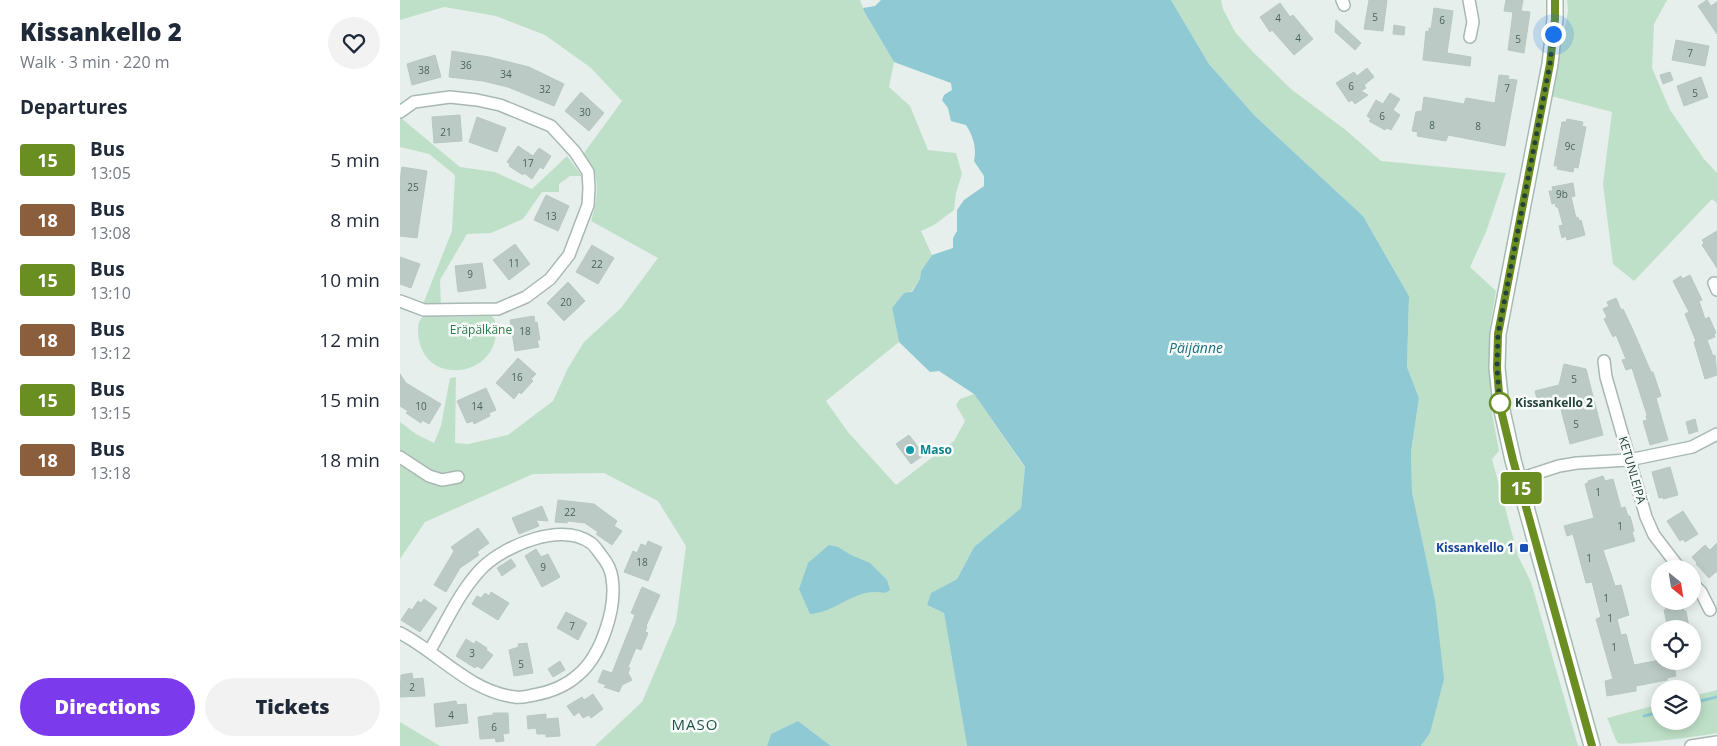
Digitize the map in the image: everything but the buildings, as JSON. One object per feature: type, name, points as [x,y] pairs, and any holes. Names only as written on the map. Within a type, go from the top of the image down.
[{"type":"street","points":[[1469,0],[1473,22],[1470,37]]},
{"type":"street","points":[[1555,0],[1550,64],[1498,334],[1497,368],[1500,406],[1518,479],[1592,746]]},
{"type":"street","points":[[400,112],[414,102],[450,97],[500,105],[551,126],[575,152],[588,172],[589,188],[588,205],[569,255],[550,279],[526,297],[498,309],[424,310],[400,302]]},
{"type":"street","name":"KETUNLEIPÄ","points":[[1604,361],[1606,377],[1646,517],[1653,534],[1673,560]]},
{"type":"street","points":[[1518,479],[1559,466],[1629,460],[1692,447],[1717,434]]},
{"type":"street","points":[[400,457],[429,476],[442,480],[458,477]]},
{"type":"street","points":[[400,633],[430,650],[476,684],[495,693],[517,698],[540,694],[560,687],[579,675],[596,652],[607,627],[613,604],[612,578],[606,562],[592,543],[578,537],[551,535],[525,542],[503,552],[483,568],[467,586],[430,650]]},
{"type":"street","points":[[1701,592],[1710,610]]},
{"type":"street","points":[[1691,746],[1717,742]]},
{"type":"green space","points":[[400,0],[860,0],[865,13],[894,62],[889,87],[910,106],[928,150],[956,153],[962,174],[956,193],[954,210],[934,225],[921,231],[932,255],[921,271],[920,279],[911,292],[892,308],[899,342],[826,401],[848,432],[896,485],[954,441],[965,421],[956,405],[960,399],[974,394],[1025,468],[1021,508],[974,547],[957,579],[931,593],[927,605],[944,613],[967,746],[831,746],[798,721],[771,734],[767,746],[595,746],[642,702],[676,622],[686,546],[658,501],[604,473],[533,474],[425,522],[400,559],[400,422],[416,434],[434,443],[441,426],[450,378],[456,377],[455,443],[468,444],[508,435],[553,401],[568,368],[584,342],[621,308],[658,258],[591,221],[597,186],[595,174],[584,153],[622,101],[591,68],[545,35],[496,16],[444,7],[400,20]]},
{"type":"green space","points":[[1171,0],[1221,0],[1223,9],[1235,32],[1253,52],[1291,89],[1347,131],[1381,161],[1506,173],[1486,232],[1470,267],[1496,291],[1489,333],[1491,408],[1499,451],[1492,459],[1518,556],[1531,582],[1578,746],[1421,746],[1430,733],[1435,600],[1412,492],[1411,452],[1419,398],[1407,367],[1409,296],[1363,216],[1255,116],[1209,64]]},
{"type":"green space","points":[[1567,0],[1667,0],[1654,24],[1652,68],[1670,110],[1704,159],[1717,173],[1717,203],[1712,199],[1634,281],[1613,264],[1603,184],[1612,112],[1551,96],[1568,11]]},
{"type":"green space","points":[[401,118],[460,167],[495,172],[532,189],[567,156],[582,176],[570,176],[559,184],[559,192],[542,192],[523,219],[491,233],[467,234],[440,280],[441,305],[423,304],[452,231],[455,175],[429,154],[400,147]]},
{"type":"green space","name":"Eräpälkäne","points":[[424,316],[491,316],[495,320],[496,329],[494,345],[486,357],[475,366],[462,370],[448,370],[435,365],[425,355],[419,340],[419,324]]},
{"type":"green space","points":[[1717,690],[1717,733],[1624,744],[1618,743],[1607,718],[1651,706],[1651,730],[1701,730],[1701,694]]},
{"type":"green space","points":[[400,722],[440,746],[400,746]]},
{"type":"water","name":"Päijänne","points":[[881,0],[1171,0],[1209,64],[1255,116],[1363,216],[1409,296],[1407,367],[1419,398],[1411,452],[1412,492],[1435,600],[1444,679],[1430,733],[1421,746],[967,746],[944,613],[927,605],[931,593],[957,579],[974,547],[1021,508],[1025,467],[974,394],[939,371],[930,372],[899,342],[892,308],[904,293],[912,292],[920,279],[921,271],[932,255],[953,248],[953,238],[957,231],[957,210],[964,200],[984,186],[984,176],[974,161],[975,147],[966,125],[951,121],[948,108],[942,100],[944,95],[952,90],[951,83],[894,62],[865,13],[863,8],[875,6]]},
{"type":"water","points":[[829,545],[838,547],[870,563],[887,580],[890,590],[885,593],[864,593],[830,609],[810,614],[799,589],[808,563]]},
{"type":"water","points":[[798,721],[831,746],[767,746],[771,734]]},
{"type":"waterway","points":[[1701,701],[1717,697]]},
{"type":"waterway","points":[[1644,716],[1651,714]]},
{"type":"bus line","name":"15","points":[[1555,0],[1550,64],[1498,334],[1497,368],[1500,406],[1513,460],[1592,746]]},
{"type":"place","name":"Kissankello 2","points":[[1500,403]]},
{"type":"place","name":"Maso","points":[[910,450]]},
{"type":"place","name":"Kissankello 1","points":[[1524,548]]},
{"type":"district","name":"MASO","points":[[695,725]]},
{"type":"route","points":[[1500,403],[1500,406],[1497,368],[1498,334],[1550,64],[1553,34]]}]
